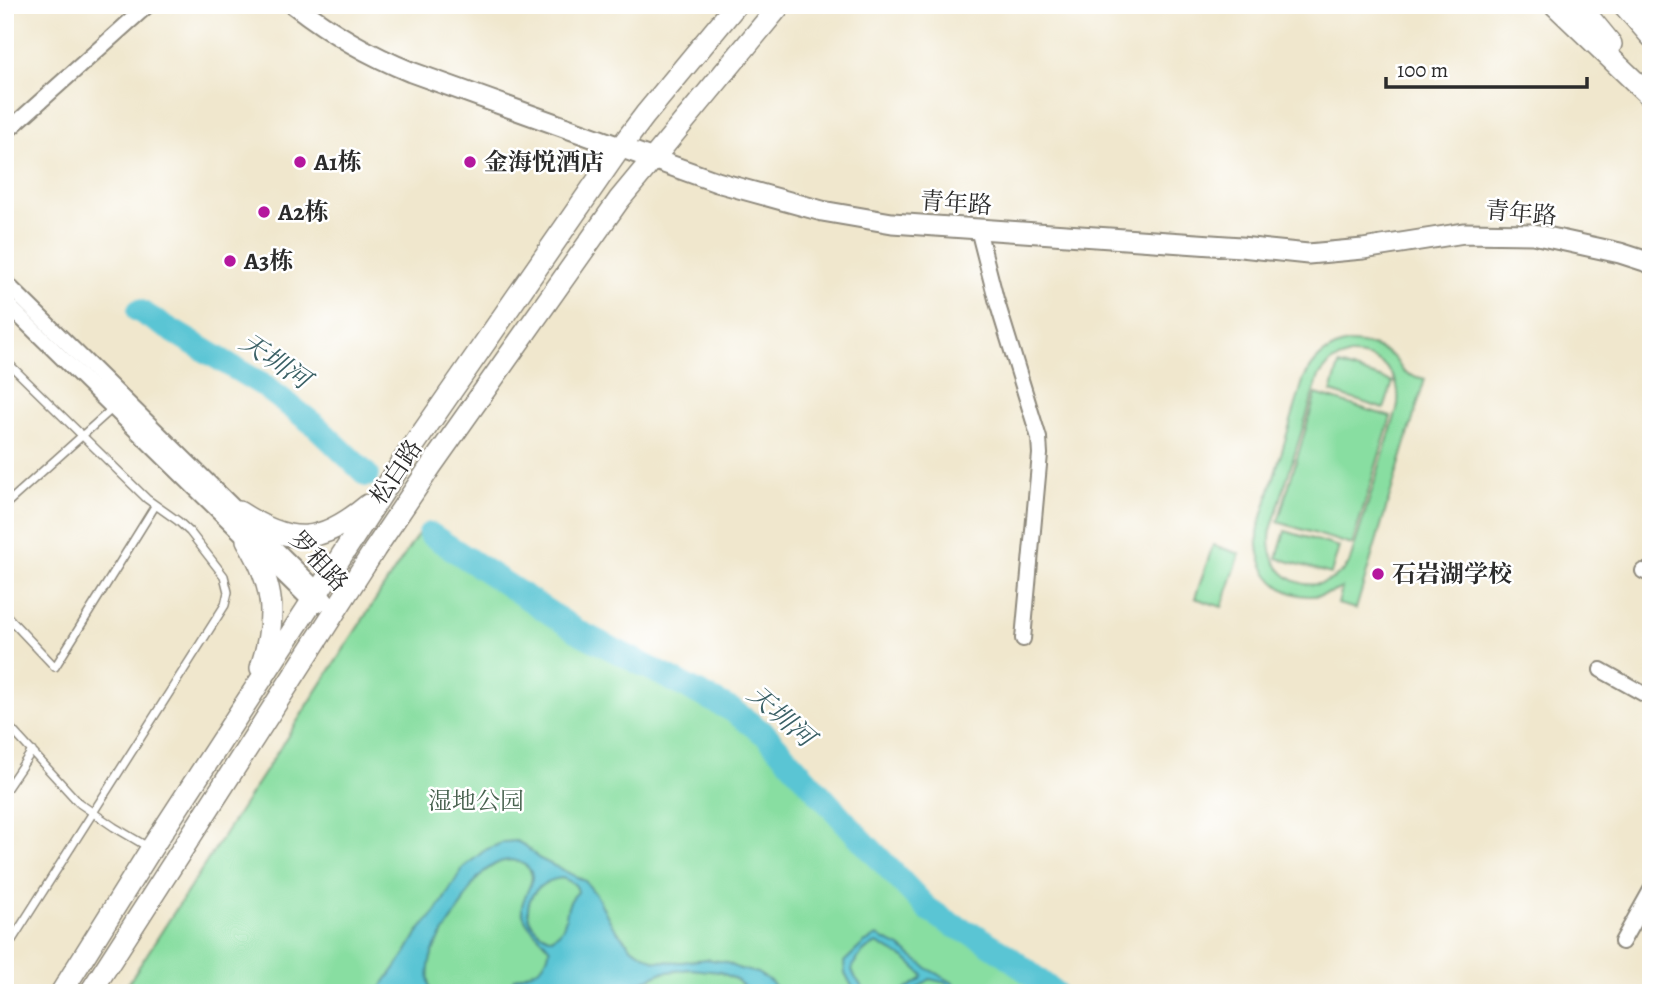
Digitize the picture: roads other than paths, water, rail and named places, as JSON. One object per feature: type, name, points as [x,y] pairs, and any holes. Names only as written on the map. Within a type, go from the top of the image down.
[{"type":"main road","name":"松白路","points":[[61,993],[251,694],[446,398],[620,148],[736,5]]},
{"type":"main road","name":"松白路","points":[[90,993],[431,466],[619,200],[780,5]]},
{"type":"main road","points":[[1555,5],[1651,95]]},
{"type":"main road","points":[[1579,5],[1651,95]]},
{"type":"main road","points":[[1624,5],[1651,36]]},
{"type":"main road","points":[[1640,5],[1651,21]]},
{"type":"main road","points":[[239,512],[278,532],[292,536],[318,536],[352,518],[385,489]]},
{"type":"main road","points":[[247,540],[256,554],[272,606],[272,620],[264,657],[251,694]]},
{"type":"street","points":[[5,133],[148,5]]},
{"type":"street","name":"青年路","points":[[295,5],[343,39],[388,63],[717,182],[822,211],[892,223],[1308,254],[1363,249],[1464,233],[1533,234],[1620,253],[1651,263]]},
{"type":"street","points":[[978,229],[996,299],[1039,438],[1041,454],[1023,639]]},
{"type":"street","name":"罗租路","points":[[5,282],[239,512],[315,596]]},
{"type":"street","name":"罗租路","points":[[5,302],[247,540],[335,612]]},
{"type":"street","points":[[1601,670],[1651,698]]},
{"type":"street","points":[[1622,942],[1651,890]]},
{"type":"lane","points":[[5,360],[155,506],[190,532],[224,576],[228,599],[5,951]]},
{"type":"lane","points":[[5,505],[113,408]]},
{"type":"lane","points":[[5,614],[55,667],[155,506]]},
{"type":"lane","points":[[5,722],[79,803],[151,849]]},
{"type":"lane","points":[[5,791],[32,751]]},
{"type":"water","points":[[516,841],[526,846],[538,858],[585,881],[597,896],[612,925],[631,947],[655,961],[706,959],[725,962],[757,973],[782,993],[750,993],[737,980],[720,972],[690,969],[660,973],[645,981],[622,986],[582,986],[572,993],[507,993],[515,978],[533,971],[545,962],[550,949],[530,927],[522,910],[531,882],[530,871],[526,866],[511,860],[489,868],[477,880],[438,942],[429,965],[431,993],[377,993],[418,932],[436,912],[463,868],[485,850],[504,842]],"holes":[[[562,878],[574,884],[578,892],[570,902],[560,931],[552,938],[532,924],[528,905],[539,887]]]},
{"type":"water","points":[[877,936],[900,947],[964,993],[958,993],[946,983],[930,979],[910,993],[900,993],[923,975],[906,959],[877,943],[861,954],[852,970],[867,993],[846,993],[853,988],[845,973],[844,962],[864,943]]},
{"type":"waterway","name":"天圳河","points":[[139,311],[263,385],[316,426],[367,475]]},
{"type":"waterway","name":"天圳河","points":[[430,534],[579,632],[732,710],[766,735],[927,908],[952,925],[979,937],[1055,993]]},
{"type":"place","name":"A1栋","points":[[300,162]]},
{"type":"place","name":"金海悦酒店","points":[[470,162]]},
{"type":"place","name":"A2栋","points":[[264,212]]},
{"type":"place","name":"A3栋","points":[[230,261]]},
{"type":"place","name":"石岩湖学校","points":[[1378,574]]},
{"type":"park label","name":"湿地公园","points":[[476,801]]}]
